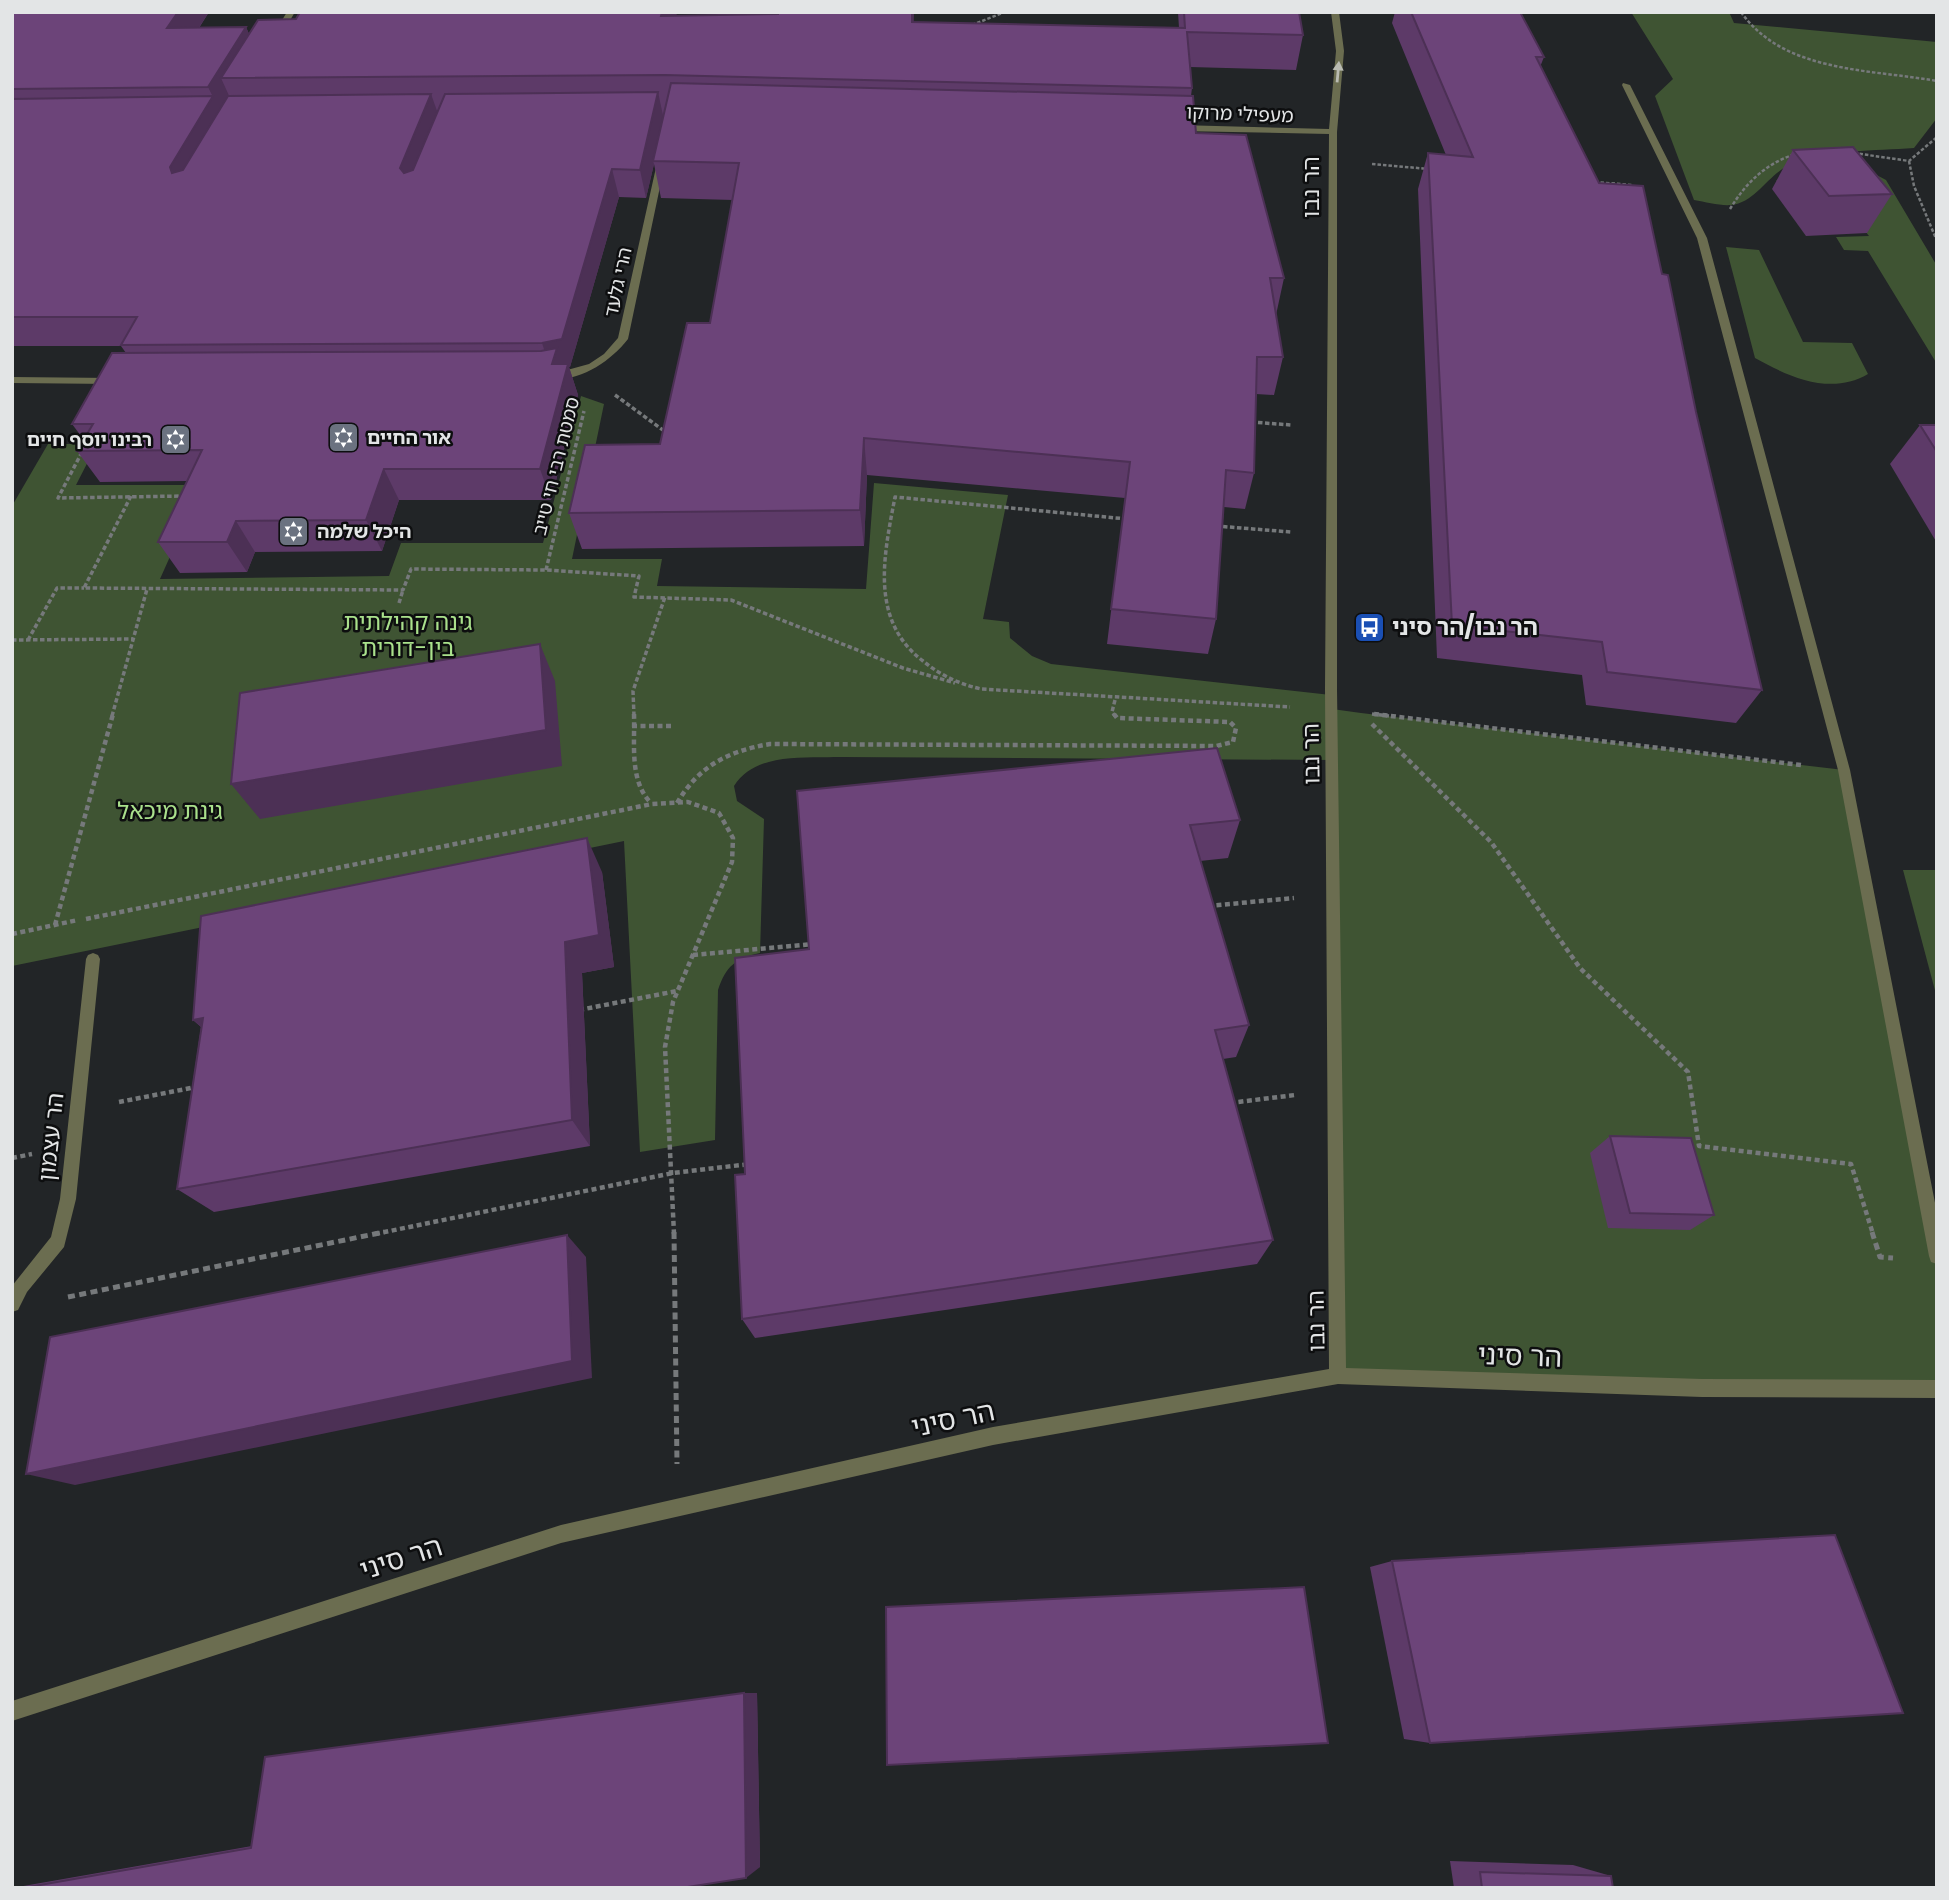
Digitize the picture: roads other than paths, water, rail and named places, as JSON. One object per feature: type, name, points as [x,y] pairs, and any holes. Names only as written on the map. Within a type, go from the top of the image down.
[{"type":"street","points":[[273,42],[291,12]]},
{"type":"street","name":"הר נבו","points":[[1335,12],[1340,51],[1332,161],[1332,709],[1338,1376]]},
{"type":"street","points":[[1626,85],[1706,252],[1844,770],[1937,1256]]},
{"type":"street","name":"מעפילי מרוקו","points":[[1167,127],[1333,132]]},
{"type":"street","name":"הרי גלעד","points":[[538,377],[593,373],[623,339],[663,154]]},
{"type":"street","points":[[12,380],[122,381]]},
{"type":"street","name":"הר עצמון","points":[[12,1304],[21,1286],[58,1241],[68,1199],[93,959]]},
{"type":"street","name":"הר סיני","points":[[12,1711],[561,1534],[993,1436],[1338,1376],[1702,1388],[1937,1389]]},
{"type":"place","name":"אור החיים","points":[[344,437]]},
{"type":"place","name":"רבינו יוסף חיים","points":[[175,439]]},
{"type":"place","name":"היכל שלמה","points":[[294,531]]},
{"type":"place","name":"הר נבו/הר סיני","points":[[1369,627]]},
{"type":"park label","name":"גינה קהילתית בין-דורית","points":[[408,635]]},
{"type":"park label","name":"גינת מיכאל","points":[[170,811]]}]
